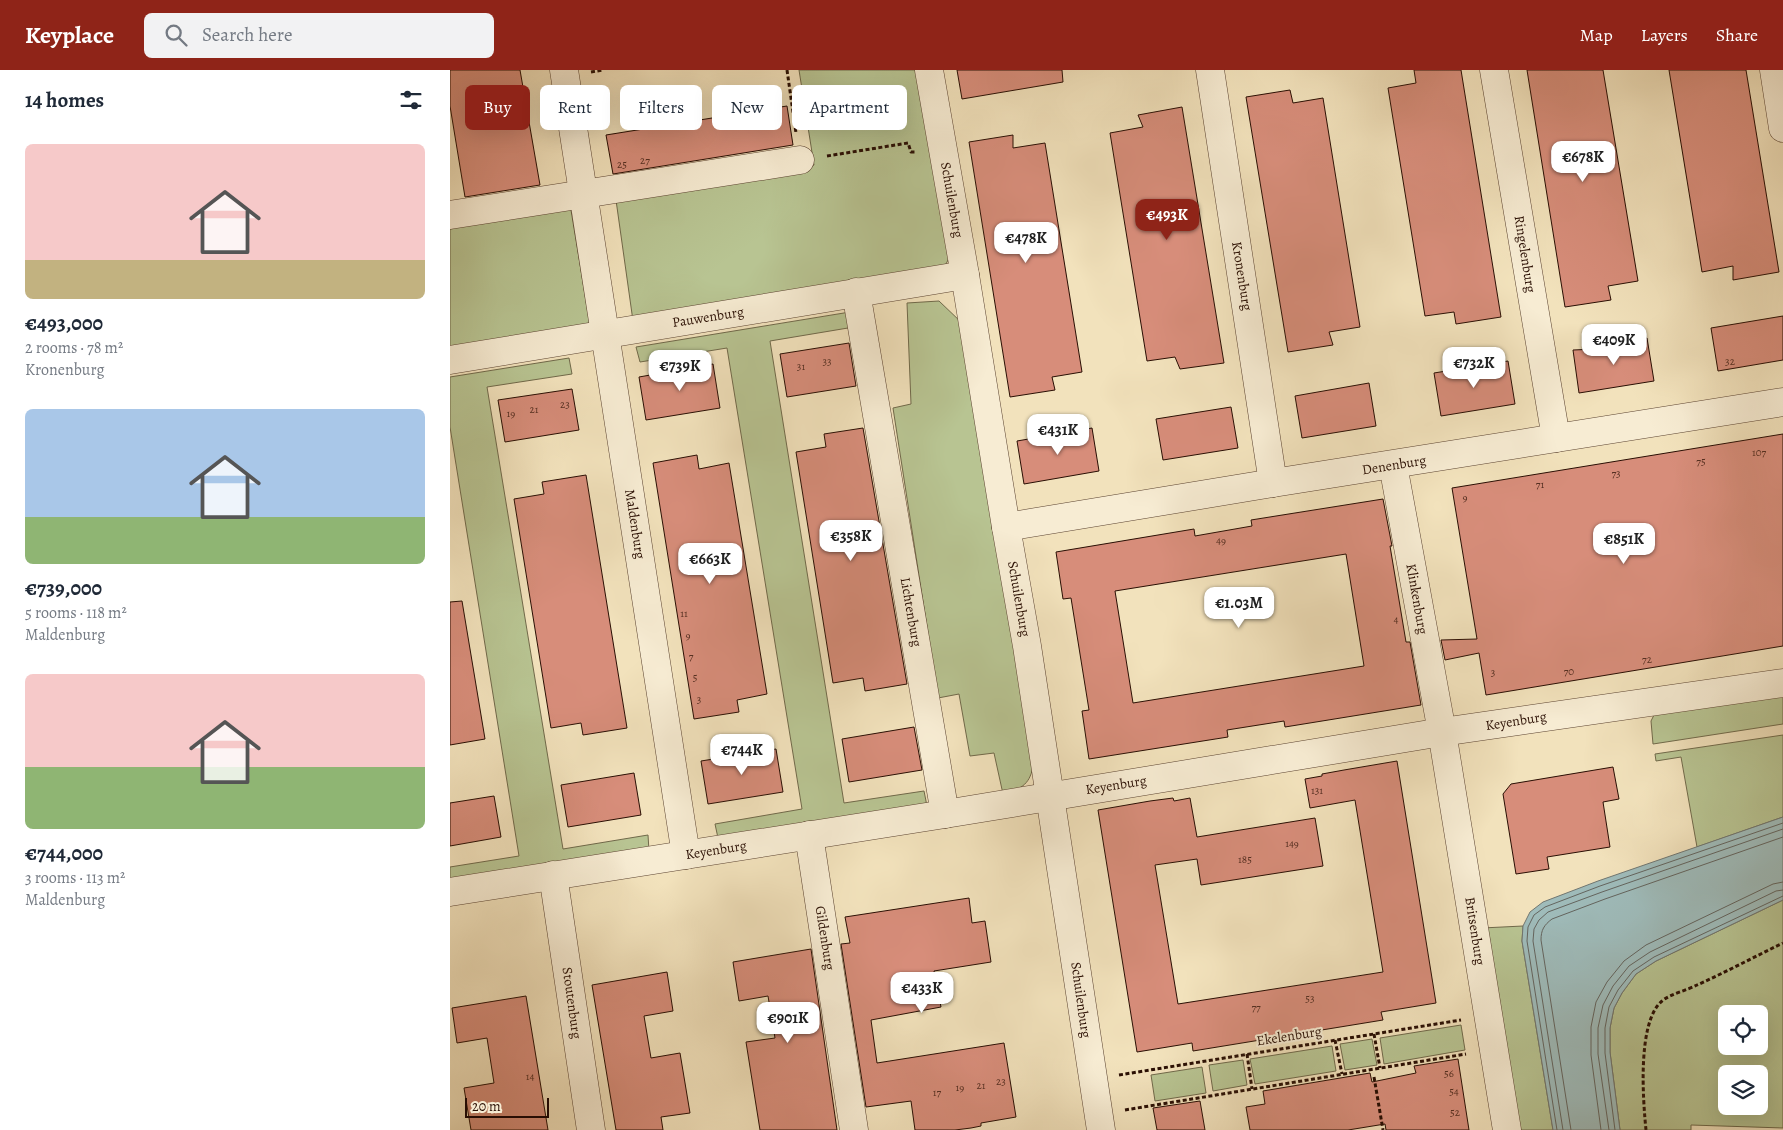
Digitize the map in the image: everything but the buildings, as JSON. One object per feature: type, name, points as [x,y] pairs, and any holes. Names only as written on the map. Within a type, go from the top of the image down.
[{"type":"street","name":"Maldenburg","points":[[564,70],[686,855]]},
{"type":"street","name":"Schuilenburg","points":[[929,70],[1027,646],[1100,1122]]},
{"type":"street","name":"Kronenburg","points":[[1210,70],[1274,483]]},
{"type":"street","name":"Ringelenburg","points":[[1494,70],[1556,438]]},
{"type":"street","points":[[1774,70],[1783,128]]},
{"type":"street","points":[[450,215],[800,160]]},
{"type":"street","name":"Pauwenburg","points":[[450,360],[965,275]]},
{"type":"street","name":"Lichtenburg","points":[[856,292],[945,814]]},
{"type":"street","name":"Denenburg","points":[[1006,527],[1783,402]]},
{"type":"street","name":"Klinkenburg","points":[[1393,465],[1442,732]]},
{"type":"street","name":"Keyenburg","points":[[450,892],[945,814],[1442,732],[1783,683]]},
{"type":"street","name":"Britsenburg","points":[[1442,732],[1507,1130]]},
{"type":"street","name":"Gildenburg","points":[[809,835],[854,1130]]},
{"type":"street","name":"Stoutenburg","points":[[553,875],[591,1130]]},
{"type":"path","points":[[787,70],[800,160],[908,143],[911,152],[942,147]]},
{"type":"path","points":[[1646,1130],[1643,1101],[1643,1064],[1650,1018],[1662,1000],[1697,986],[1783,943]]},
{"type":"path","name":"Ekelenburg","points":[[1093,1079],[1489,1016]]},
{"type":"path","points":[[1374,1034],[1380,1068]]},
{"type":"path","points":[[1335,1040],[1342,1074]]},
{"type":"path","points":[[1100,1122],[1252,1089],[1494,1049]]},
{"type":"path","points":[[1247,1054],[1252,1089]]},
{"type":"path","points":[[1374,1077],[1383,1130]]},
{"type":"green space","points":[[799,70],[917,70],[951,254],[945,266],[633,321],[615,193],[814,165],[808,130],[907,130],[907,85],[801,85]]},
{"type":"green space","points":[[570,204],[590,325],[450,347],[450,223]]},
{"type":"green space","points":[[939,301],[962,323],[1033,767],[1029,779],[1023,786],[1003,794],[994,753],[970,756],[959,694],[938,698],[893,408],[911,404],[907,303]]},
{"type":"green space","points":[[850,312],[854,327],[770,341],[844,803],[924,791],[927,806],[718,838],[715,824],[802,809],[727,348],[640,362],[636,347]]},
{"type":"green space","points":[[569,358],[572,374],[487,387],[563,849],[648,835],[649,851],[450,885],[450,867],[519,856],[450,427],[450,377]]},
{"type":"green space","points":[[1783,695],[1783,724],[1653,744],[1651,721],[1655,713]]},
{"type":"green space","points":[[1783,735],[1783,817],[1697,847],[1681,757],[1656,761],[1655,754]]},
{"type":"green space","points":[[1783,900],[1783,1128],[1691,1125],[1691,1130],[1620,1130],[1610,1052],[1610,1028],[1614,1008],[1636,974],[1656,961]]},
{"type":"green space","points":[[1523,926],[1522,941],[1553,1130],[1514,1130],[1482,928]]},
{"type":"green space","points":[[1461,1025],[1465,1050],[1384,1064],[1380,1038]]},
{"type":"green space","points":[[1372,1039],[1377,1065],[1345,1070],[1340,1044]]},
{"type":"green space","points":[[1332,1046],[1336,1071],[1255,1084],[1250,1059]]},
{"type":"green space","points":[[1243,1060],[1247,1085],[1213,1091],[1209,1065]]},
{"type":"green space","points":[[1202,1067],[1206,1093],[1155,1101],[1151,1075]]},
{"type":"water","points":[[1783,817],[1783,900],[1656,961],[1636,974],[1614,1008],[1610,1028],[1610,1052],[1620,1130],[1553,1130],[1522,941],[1523,926],[1530,912],[1543,902],[1598,881]]}]
